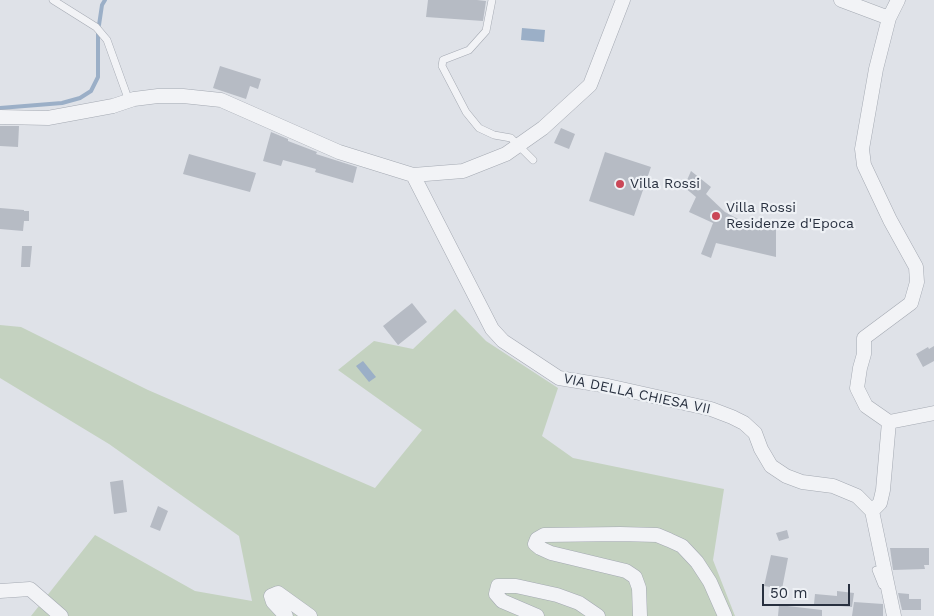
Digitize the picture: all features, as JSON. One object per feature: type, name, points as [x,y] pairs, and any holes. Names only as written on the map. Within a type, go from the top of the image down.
[{"type":"street","points":[[0,117],[48,118],[158,96],[182,96],[221,100],[339,152],[414,175],[463,171],[506,154],[518,146],[543,128],[590,85],[623,0]]},
{"type":"street","points":[[841,0],[889,18]]},
{"type":"street","points":[[898,0],[889,18],[876,68],[862,148],[864,165],[890,220],[916,267],[917,282],[911,303],[864,338],[864,354],[857,388],[866,406],[889,422],[934,413]]},
{"type":"street","name":"VIA DELLA CHIESA VII","points":[[414,175],[492,329],[503,341],[559,378],[608,386],[711,409],[732,417],[744,423],[755,433],[761,449],[771,466],[786,476],[802,482],[833,486],[857,496],[872,511]]},
{"type":"street","points":[[889,422],[883,490],[880,503],[872,511],[894,616]]},
{"type":"street","points":[[640,616],[639,588],[635,577],[626,571],[551,553],[535,544],[537,539],[544,535],[657,535],[682,546],[697,562],[710,582],[725,616]]},
{"type":"street","points":[[537,616],[502,601],[496,594],[498,586],[516,586],[557,594],[579,603],[598,616]]},
{"type":"street","points":[[0,592],[30,589],[61,616]]},
{"type":"street","points":[[286,616],[273,602],[271,596],[278,593],[310,616]]},
{"type":"lane","points":[[53,0],[96,27],[107,40],[128,101]]},
{"type":"lane","points":[[492,0],[486,31],[470,50],[443,60],[442,66],[466,112],[479,128],[494,135],[511,138],[533,160]]},
{"type":"lane","points":[[876,570],[885,591],[890,595]]},
{"type":"green space","points":[[455,309],[486,341],[558,388],[542,436],[573,458],[724,489],[713,560],[735,616],[31,616],[95,535],[195,591],[252,601],[239,536],[109,444],[0,378],[0,325],[21,327],[148,390],[375,488],[422,430],[338,370],[374,341],[413,349]]},
{"type":"water","points":[[522,28],[545,30],[544,42],[521,40]]},
{"type":"water","points":[[363,361],[376,377],[369,382],[356,366]]},
{"type":"building","points":[[428,0],[486,1],[483,21],[426,17]]},
{"type":"building","points":[[220,66],[261,79],[258,89],[250,86],[246,99],[213,88]]},
{"type":"building","points":[[0,126],[19,126],[18,147],[0,146]]},
{"type":"building","points":[[561,128],[575,134],[569,149],[554,143]]},
{"type":"building","points":[[271,132],[317,152],[316,154],[357,167],[353,183],[315,172],[316,169],[283,160],[281,166],[263,161]]},
{"type":"building","name":"Villa Rossi","points":[[605,152],[651,167],[634,216],[589,201]]},
{"type":"building","points":[[189,154],[256,173],[250,192],[183,174]]},
{"type":"building","name":"Villa Rossi Residenze d'Epoca","points":[[691,171],[711,187],[706,194],[725,212],[740,220],[764,228],[765,225],[776,228],[776,257],[716,243],[711,258],[701,254],[713,223],[689,212],[696,197],[684,187]]},
{"type":"building","points":[[0,208],[29,211],[29,221],[24,221],[23,231],[0,229]]},
{"type":"building","points":[[22,246],[32,246],[30,267],[21,267]]},
{"type":"building","points":[[412,303],[427,322],[398,345],[383,326]]},
{"type":"building","points":[[934,346],[934,361],[923,367],[916,354],[928,347],[929,349]]},
{"type":"building","points":[[123,480],[127,512],[114,514],[110,482]]},
{"type":"building","points":[[158,506],[168,511],[160,531],[150,527]]},
{"type":"building","points":[[787,530],[789,538],[779,541],[776,533]]},
{"type":"building","points":[[890,548],[929,548],[929,565],[924,565],[925,569],[893,570]]},
{"type":"building","points":[[771,555],[788,558],[782,589],[764,586]]},
{"type":"building","points":[[837,591],[854,593],[852,607],[814,604],[815,594],[837,596]]},
{"type":"building","points":[[898,593],[909,594],[909,599],[921,599],[921,610],[902,610]]},
{"type":"building","points":[[854,602],[883,604],[883,616],[852,616]]},
{"type":"building","points":[[779,605],[822,610],[822,616],[778,616]]},
{"type":"waterway","points":[[99,25],[102,5],[105,0]]},
{"type":"waterway","points":[[0,108],[62,103],[80,98],[91,91],[98,77],[98,33]]},
{"type":"place","name":"Villa Rossi","points":[[620,184]]},
{"type":"place","name":"Villa Rossi Residenze d'Epoca","points":[[716,216]]}]
